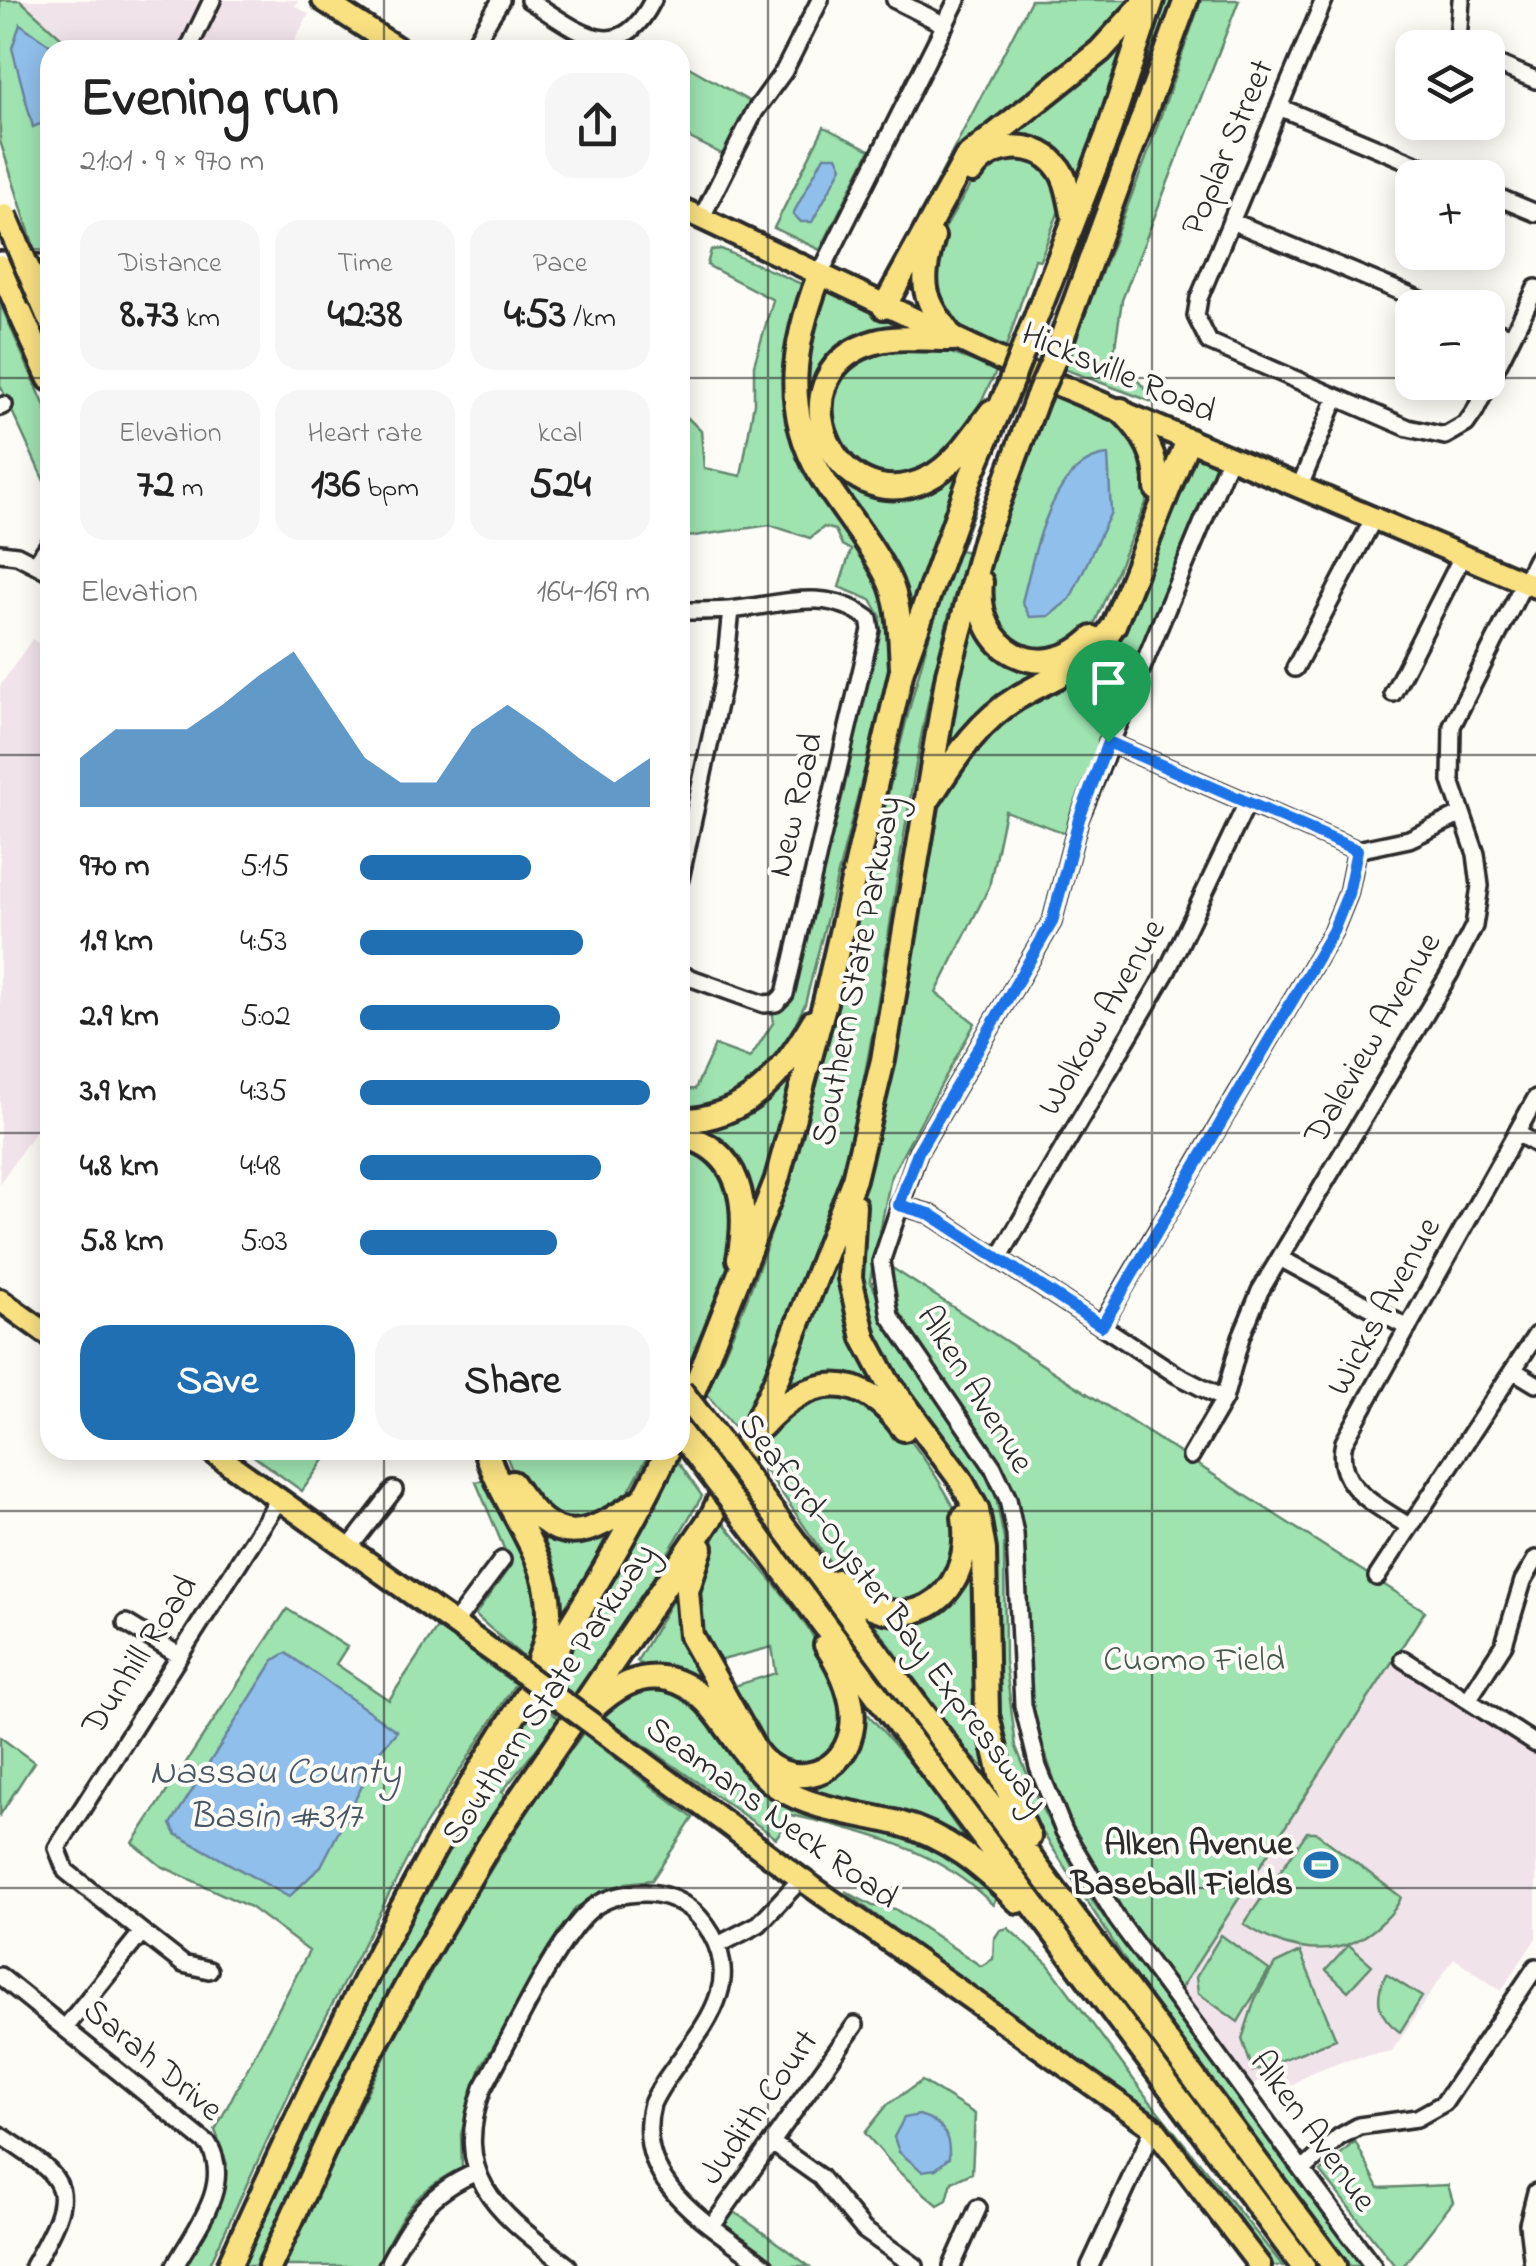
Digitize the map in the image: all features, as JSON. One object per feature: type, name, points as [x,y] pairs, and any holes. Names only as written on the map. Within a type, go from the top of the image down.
[{"type":"highway","name":"Southern State Parkway","points":[[690,1401],[777,1179],[826,1002],[902,670],[971,476],[1074,218],[1150,0]]},
{"type":"highway","points":[[884,307],[966,158],[1100,51],[1150,0]]},
{"type":"highway","name":"Southern State Parkway","points":[[270,2266],[355,2082],[490,1843],[712,1516],[753,1436],[854,1180],[883,1060],[948,674],[984,538],[1186,0]]},
{"type":"highway","points":[[953,339],[930,308],[922,276],[933,238],[978,161],[1011,148],[1044,154],[1063,176],[1074,218]]},
{"type":"highway","points":[[2,210],[40,298]]},
{"type":"highway","points":[[0,264],[40,357]]},
{"type":"highway","points":[[819,276],[796,349],[797,418],[820,473],[888,578],[898,609],[902,670]]},
{"type":"highway","points":[[953,339],[886,339],[857,349],[842,360],[827,380],[820,410],[830,449],[845,469],[879,485],[926,480],[958,454],[1008,390]]},
{"type":"highway","points":[[1121,410],[1149,444],[1158,465],[1158,489]]},
{"type":"highway","points":[[984,538],[979,605],[992,635],[1014,654],[1032,660],[1070,655],[1100,631],[1158,489],[1185,438]]},
{"type":"highway","points":[[926,804],[967,740],[993,716],[1017,698],[1077,669],[1098,650],[1114,624],[1185,438]]},
{"type":"highway","points":[[690,1119],[720,1116],[760,1094],[786,1064],[826,1002]]},
{"type":"highway","points":[[690,1140],[718,1153],[741,1191],[744,1229],[731,1304]]},
{"type":"highway","points":[[854,1180],[849,1247],[855,1310],[887,1382],[960,1479],[977,1510],[984,1550],[984,1684],[992,1746],[1026,1832],[1088,1935]]},
{"type":"highway","points":[[753,1436],[776,1410],[806,1390],[836,1384],[868,1393],[894,1414],[955,1496],[964,1516],[966,1557],[945,1595],[926,1608],[886,1612],[850,1595],[774,1514]]},
{"type":"highway","name":"Seaford-Oyster Bay Expressway","points":[[690,1403],[1334,2266]]},
{"type":"highway","name":"Seaford-Oyster Bay Expressway","points":[[690,1447],[1303,2266]]},
{"type":"highway","points":[[490,1460],[507,1503],[540,1561],[552,1607],[549,1636],[503,1734]]},
{"type":"highway","points":[[503,1460],[526,1506],[547,1524],[567,1532],[603,1526],[647,1496]]},
{"type":"highway","name":"Southern State Parkway","points":[[229,2266],[348,2011],[503,1734],[647,1496],[663,1460]]},
{"type":"highway","points":[[712,1516],[687,1591],[691,1636],[765,1764],[784,1774],[804,1776],[829,1768],[846,1749],[852,1732],[847,1685],[758,1536]]},
{"type":"highway","points":[[565,1735],[621,1685],[651,1677],[680,1683],[712,1709],[762,1776],[806,1800],[900,1823],[951,1844],[996,1879],[1068,1950]]},
{"type":"main road","points":[[323,0],[385,40]]},
{"type":"main road","name":"Hicksville Road","points":[[690,213],[953,339],[1376,516],[1530,585]]},
{"type":"main road","points":[[0,1300],[40,1329]]},
{"type":"main road","name":"Seamans Neck Road","points":[[225,1460],[594,1724],[801,1878],[1154,2128],[1260,2266]]},
{"type":"street","points":[[193,40],[212,0]]},
{"type":"street","points":[[476,40],[500,0]]},
{"type":"street","points":[[529,0],[588,37],[610,40],[631,32],[653,0]]},
{"type":"street","points":[[701,219],[756,111],[784,71],[820,0]]},
{"type":"street","points":[[895,0],[945,25]]},
{"type":"street","points":[[819,276],[957,0]]},
{"type":"street","name":"Poplar Street","points":[[1324,0],[1198,298],[1197,320],[1208,342],[1221,350],[1336,398]]},
{"type":"street","points":[[1459,30],[1462,0]]},
{"type":"street","points":[[1505,67],[1536,80]]},
{"type":"street","points":[[1279,107],[1406,160]]},
{"type":"street","points":[[1505,200],[1536,214]]},
{"type":"street","points":[[1231,221],[1397,290]]},
{"type":"street","points":[[0,264],[40,264]]},
{"type":"street","points":[[1300,486],[1336,398],[1429,436],[1445,436],[1466,424],[1536,288]]},
{"type":"street","points":[[1505,334],[1512,337]]},
{"type":"street","name":"Alken Avenue","points":[[1230,457],[1108,742],[1079,819],[1052,922],[918,1152],[881,1262],[890,1316],[993,1467],[1008,1499],[1015,1534],[1023,1706],[1048,1797],[1115,1917],[1373,2266]]},
{"type":"street","points":[[1295,668],[1376,516]]},
{"type":"street","points":[[0,553],[40,567]]},
{"type":"street","points":[[1393,693],[1463,555]]},
{"type":"street","name":"Daleview Avenue","points":[[1191,1456],[1224,1399],[1246,1323],[1280,1258],[1468,940],[1477,912],[1480,874],[1449,766],[1455,714],[1530,585],[1536,559]]},
{"type":"street","name":"New Road","points":[[690,978],[764,1004],[776,1002],[784,994],[870,619],[824,600],[790,598],[731,610]]},
{"type":"street","points":[[690,611],[731,610],[724,677],[690,833]]},
{"type":"street","points":[[1108,742],[1357,850],[1424,833],[1462,814]]},
{"type":"street","name":"Wolkow Avenue","points":[[999,1258],[1168,971],[1247,803]]},
{"type":"street","points":[[1102,1326],[1333,931],[1348,894],[1357,850]]},
{"type":"street","name":"Wicks Avenue","points":[[1410,1527],[1354,1489],[1340,1458],[1344,1442],[1536,1098]]},
{"type":"street","points":[[1517,1133],[1536,1144]]},
{"type":"street","points":[[899,1205],[930,1214],[1178,1375],[1224,1399]]},
{"type":"street","points":[[1280,1258],[1408,1328]]},
{"type":"street","points":[[1377,1577],[1536,1335]]},
{"type":"street","points":[[1513,1370],[1536,1384]]},
{"type":"street","points":[[349,1548],[394,1490]]},
{"type":"street","name":"Dunhill Road","points":[[142,1932],[66,1871],[56,1848],[280,1498]]},
{"type":"street","points":[[1468,1700],[1504,1644],[1523,1581],[1536,1559]]},
{"type":"street","points":[[454,1624],[502,1560]]},
{"type":"street","points":[[126,1623],[178,1654]]},
{"type":"street","points":[[1403,1659],[1536,1744]]},
{"type":"street","points":[[718,1945],[759,1924],[801,1878]]},
{"type":"street","points":[[568,2266],[501,2213],[484,2191],[472,2136],[483,2088],[566,1941],[592,1908],[626,1894],[665,1896],[698,1914],[718,1945],[722,1964],[719,1994],[659,2087],[648,2120],[650,2156],[659,2178],[671,2193],[765,2266]]},
{"type":"street","points":[[65,2028],[142,1932],[183,1964],[210,1970]]},
{"type":"street","name":"Sarah Drive","points":[[0,1976],[200,2135],[214,2153],[216,2186],[174,2266]]},
{"type":"street","points":[[1303,2170],[1339,2137],[1360,2126],[1417,2118],[1444,2102],[1533,1979]]},
{"type":"street","name":"Judith Court","points":[[714,2226],[855,2025]]},
{"type":"street","points":[[1090,2266],[1154,2128]]},
{"type":"street","points":[[0,2135],[48,2166],[63,2195],[61,2212],[33,2266]]},
{"type":"street","points":[[772,2144],[820,2177],[864,2230],[915,2266]]},
{"type":"street","points":[[387,2266],[421,2206],[452,2182],[477,2172]]},
{"type":"street","points":[[1533,2266],[1528,2224],[1536,2192]]},
{"type":"street","points":[[952,2266],[978,2208]]},
{"type":"shaded area","points":[[20,0],[298,0],[295,6],[309,14],[295,40],[64,40]]},
{"type":"shaded area","points":[[32,639],[40,645],[40,1124],[0,1183],[0,686]]},
{"type":"shaded area","points":[[1394,1659],[1536,1753],[1536,1938],[1501,1991],[1454,1958],[1392,2051],[1344,2060],[1308,2074],[1276,2096],[1263,2078],[1249,2087],[1179,1991]]},
{"type":"green space","points":[[0,0],[20,0],[64,40],[40,40],[40,250],[35,250],[0,141]]},
{"type":"green space","points":[[1031,0],[1131,0],[1097,45],[978,136],[885,282]]},
{"type":"green space","points":[[1162,0],[1172,0],[1079,261],[1075,260],[1074,251]]},
{"type":"green space","points":[[1201,0],[1239,0],[1122,300],[1114,353],[1158,404],[1064,369],[1145,161]]},
{"type":"green space","points":[[1127,33],[1076,191],[1067,173],[990,141]]},
{"type":"green space","points":[[690,68],[754,104],[728,157],[690,138]]},
{"type":"green space","points":[[824,127],[870,150],[820,250],[774,228]]},
{"type":"green space","points":[[1030,154],[1061,183],[1060,208],[1040,260],[1035,259],[1005,351],[955,331],[934,307],[934,247],[983,163]]},
{"type":"green space","points":[[721,249],[804,285],[788,396],[885,584],[892,661],[805,1004],[789,1037],[793,1041],[742,1102],[690,1114],[690,1089],[695,1089],[715,1045],[750,1058],[773,1023],[773,1013],[790,999],[844,790],[881,617],[871,600],[839,587],[851,550],[842,545],[835,530],[824,527],[810,538],[770,525],[690,537],[690,420],[701,431],[704,468],[741,476],[754,403],[754,365],[773,300],[707,265],[711,250]]},
{"type":"green space","points":[[819,290],[927,333],[867,337],[815,423],[886,490],[961,462],[908,624],[836,492],[799,408]]},
{"type":"green space","points":[[0,303],[40,395],[40,472],[0,385]]},
{"type":"green space","points":[[870,346],[935,347],[997,370],[963,438],[939,463],[885,481],[840,457],[826,394]]},
{"type":"green space","points":[[1054,394],[1125,424],[1139,437],[1151,491],[1091,632],[1055,647],[1037,649],[1008,641],[996,629],[985,590],[1003,524]]},
{"type":"green space","points":[[1193,452],[1213,459],[1215,466],[1065,833],[1005,811],[989,887],[936,993],[975,1023],[891,1176],[870,1280],[902,1350],[979,1462],[996,1497],[1004,1540],[1005,1661],[1016,1747],[1039,1803],[1085,1891],[1362,2266],[1350,2266],[1141,1985],[1010,1782],[992,1704],[990,1525],[887,1369],[864,1324],[853,1260],[859,1209],[900,1034],[942,795],[978,734],[1086,667]]},
{"type":"green space","points":[[978,500],[960,550],[968,552],[929,695],[852,1135],[831,1212],[803,1287],[739,1434],[706,1393],[752,1286],[790,1177],[822,1065],[935,615],[971,505]]},
{"type":"green space","points":[[969,612],[1042,672],[946,757],[941,754]]},
{"type":"green space","points":[[791,1072],[794,1074],[750,1221],[693,1127]]},
{"type":"green space","points":[[690,1144],[700,1146],[737,1195],[731,1261],[690,1360]]},
{"type":"green space","points":[[841,1241],[883,1383],[877,1392],[791,1380]]},
{"type":"green space","name":"Cuomo Field","points":[[886,1264],[1425,1611],[1179,1991],[1122,1913],[1070,1827],[1029,1705],[1018,1519],[893,1315]]},
{"type":"green space","points":[[832,1390],[871,1403],[891,1417],[929,1466],[959,1518],[961,1529],[954,1562],[934,1591],[921,1601],[889,1608],[856,1591],[826,1557],[757,1460],[779,1419]]},
{"type":"green space","points":[[259,1460],[324,1460],[302,1491]]},
{"type":"green space","points":[[508,1460],[646,1460],[621,1506],[564,1526],[520,1490]]},
{"type":"green space","points":[[677,1460],[702,1496],[624,1627],[575,1696],[550,1678]]},
{"type":"green space","points":[[486,1479],[525,1551],[541,1592],[544,1625],[529,1662],[475,1615],[511,1565],[476,1482]]},
{"type":"green space","points":[[523,1510],[607,1533],[587,1580],[558,1626]]},
{"type":"green space","points":[[723,1522],[784,1595],[821,1649],[834,1678],[842,1707],[844,1738],[810,1769],[778,1762],[733,1695],[731,1687],[776,1673],[772,1647],[718,1661],[697,1639],[695,1575]]},
{"type":"green space","points":[[971,1564],[978,1565],[990,1772],[972,1757],[864,1610],[892,1617]]},
{"type":"green space","points":[[677,1592],[712,1686],[694,1687],[673,1681],[637,1661]]},
{"type":"green space","points":[[287,1609],[347,1647],[336,1664],[389,1700],[442,1620],[484,1650],[480,1659],[515,1684],[421,1832],[310,2048],[209,2266],[183,2266],[223,2186],[227,2164],[215,2130],[309,1951],[250,1907],[161,1866],[133,1843]]},
{"type":"green space","points":[[681,1688],[704,1709],[746,1768],[937,1844],[998,1892],[993,1905],[948,1869],[873,1836],[791,1815],[776,1838],[599,1713],[623,1689]]},
{"type":"green space","points":[[853,1697],[914,1767],[978,1857],[803,1793],[795,1781],[843,1762]]},
{"type":"green space","points":[[535,1701],[560,1719],[502,1792],[507,1796],[405,1968],[343,2085],[258,2266],[237,2266],[370,1985]]},
{"type":"green space","points":[[583,1733],[693,1818],[652,1880],[626,1883],[575,1908],[481,2067],[461,2134],[462,2168],[431,2186],[409,2208],[376,2266],[282,2266],[419,1992],[496,1861]]},
{"type":"green space","points":[[0,1737],[34,1762],[0,1815]]},
{"type":"green space","name":"Alken Avenue Baseball Fields","points":[[1307,1832],[1315,1832],[1401,1897],[1376,1928],[1344,1946],[1293,1947],[1244,1924]]},
{"type":"green space","points":[[845,1891],[873,1906],[895,1909],[981,1966],[993,1959],[994,1939],[1000,1930],[1008,1928],[1048,1964],[1145,2095],[1283,2266],[1273,2266],[1160,2120],[1110,2081],[961,1983]]},
{"type":"green space","points":[[1221,1935],[1269,1970],[1238,2022],[1198,1993],[1196,1977]]},
{"type":"green space","points":[[1349,1945],[1372,1965],[1348,1991],[1326,1970]]},
{"type":"green space","points":[[1300,1952],[1336,2039],[1253,2071],[1242,2039],[1255,1999],[1275,1964]]},
{"type":"green space","points":[[1386,1974],[1422,1997],[1400,2032],[1386,2020],[1380,2006]]},
{"type":"green space","points":[[922,2081],[975,2114],[972,2173],[952,2182],[947,2200],[938,2205],[899,2172],[865,2133],[888,2104]]},
{"type":"green space","points":[[1355,2141],[1379,2188],[1448,2185],[1453,2202],[1403,2266],[1395,2266],[1321,2172]]},
{"type":"green space","points":[[729,2208],[809,2266],[769,2266],[717,2225]]},
{"type":"water","points":[[20,24],[43,40],[40,124],[33,127],[12,48]]},
{"type":"water","points":[[824,156],[837,156],[842,167],[812,222],[801,222],[793,214]]},
{"type":"water","points":[[1108,455],[1111,512],[1070,599],[1049,616],[1030,617],[1022,602],[1048,513],[1072,473],[1088,461]]},
{"type":"water","name":"Nassau County Basin #317","points":[[286,1653],[397,1731],[380,1751],[321,1866],[289,1897],[176,1834],[171,1824],[274,1660]]},
{"type":"water","points":[[919,2115],[939,2125],[948,2142],[949,2158],[936,2169],[922,2171],[899,2152],[894,2137],[904,2118]]},
{"type":"place","name":"Alken Avenue Baseball Fields","points":[[1321,1865]]},
{"type":"route","points":[[1108,742],[1357,850],[1348,894],[1333,931],[1102,1326],[930,1214],[899,1205],[918,1152],[1052,922],[1067,877],[1079,819],[1108,742]]}]
